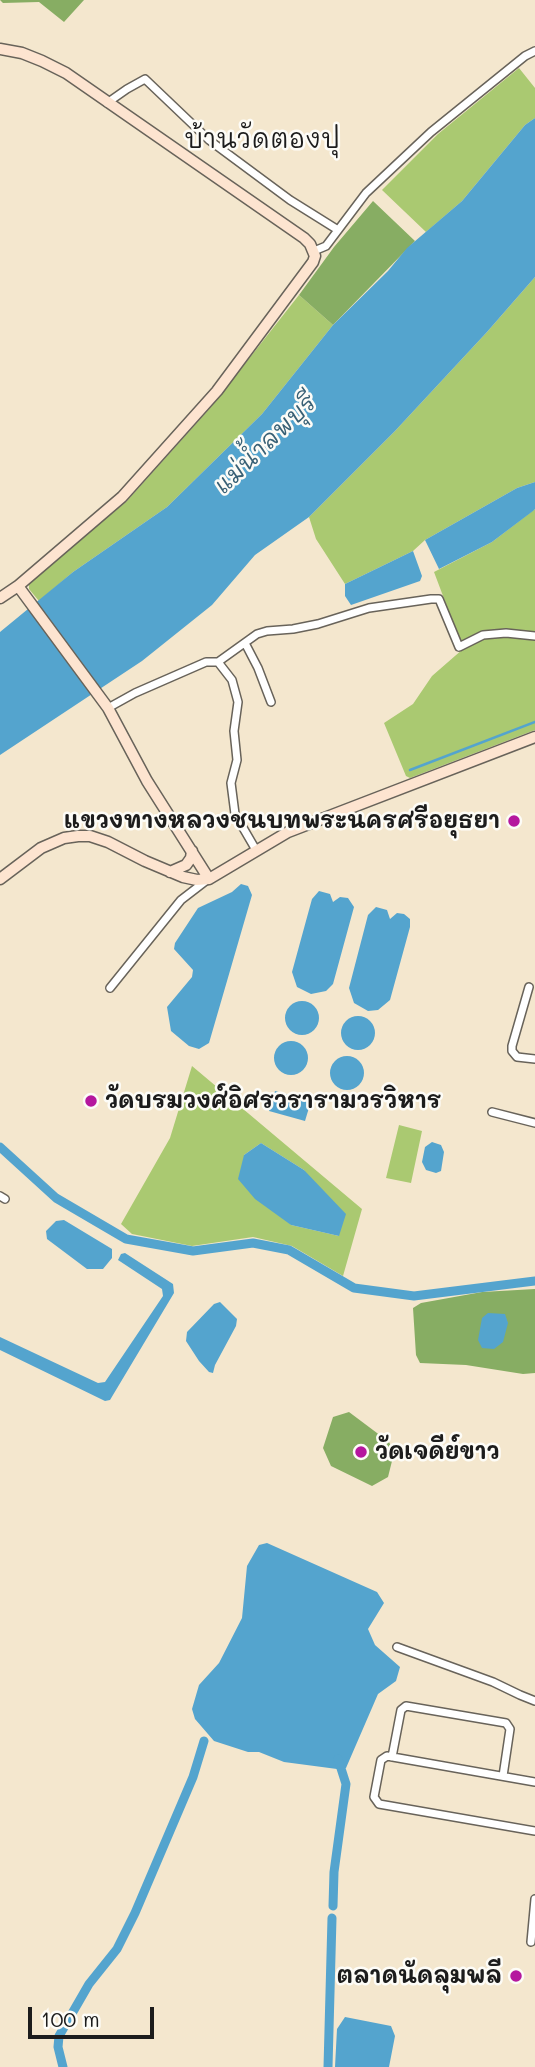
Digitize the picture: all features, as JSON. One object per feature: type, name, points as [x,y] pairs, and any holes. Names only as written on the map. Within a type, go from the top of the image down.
[{"type":"street","points":[[0,49],[22,53],[66,73],[304,238],[314,251],[313,262],[217,391],[122,497],[18,586],[0,598]]},
{"type":"street","points":[[314,251],[326,246],[366,193],[431,132],[525,55],[535,51]]},
{"type":"street","points":[[107,103],[145,79],[209,140],[290,200],[338,230]]},
{"type":"street","points":[[18,586],[105,705],[147,781],[209,879]]},
{"type":"street","points":[[105,705],[206,662],[218,662],[257,634],[318,624],[369,607],[439,599],[459,647],[483,635],[506,633],[535,636]]},
{"type":"street","points":[[245,643],[271,702]]},
{"type":"street","points":[[218,662],[232,680],[238,702],[234,731],[237,760],[232,783],[235,814],[256,850]]},
{"type":"street","points":[[110,988],[181,900],[192,890],[256,850],[318,819],[535,737]]},
{"type":"street","points":[[0,879],[41,848],[78,835],[108,842],[170,872],[197,880],[209,879]]},
{"type":"street","points":[[170,872],[186,865],[192,852]]},
{"type":"street","points":[[528,987],[512,1051],[517,1056],[535,1059]]},
{"type":"street","points":[[492,1112],[535,1124]]},
{"type":"street","points":[[397,1647],[535,1700]]},
{"type":"street","points":[[392,1757],[401,1710],[406,1706],[506,1723],[510,1729],[503,1776]]},
{"type":"street","points":[[535,1782],[383,1757],[374,1797],[379,1804],[535,1831]]},
{"type":"street","points":[[531,1942],[535,1899]]},
{"type":"green space","points":[[0,0],[84,0],[64,22],[39,2],[3,3]]},
{"type":"green space","points":[[519,68],[535,88],[535,118],[525,125],[462,201],[426,232],[382,190],[438,134]]},
{"type":"green space","points":[[373,201],[415,241],[333,325],[299,295],[334,247]]},
{"type":"green space","points":[[535,277],[535,482],[517,488],[425,540],[413,551],[345,584],[316,539],[309,517],[395,431]]},
{"type":"green space","points":[[299,295],[333,325],[262,414],[167,507],[73,572],[39,601],[29,589],[29,582],[126,502],[211,407]]},
{"type":"green space","points":[[535,509],[535,730],[410,778],[406,776],[384,723],[413,704],[432,676],[463,649],[434,572],[492,542]]},
{"type":"green space","points":[[192,1066],[362,1209],[343,1276],[292,1246],[253,1237],[192,1246],[132,1234],[121,1224],[170,1138]],"holes":[[[261,1143],[304,1170],[339,1236],[291,1225],[244,1155]]]},
{"type":"green space","points":[[399,1125],[422,1131],[411,1183],[386,1178]]},
{"type":"green space","points":[[535,1289],[535,1373],[420,1363],[416,1355],[413,1308],[421,1303],[482,1292]]},
{"type":"green space","points":[[349,1412],[389,1442],[394,1453],[388,1477],[372,1486],[331,1466],[323,1448],[333,1417]]},
{"type":"water","name":"แม่น้ำลพบุรี","points":[[535,118],[535,277],[395,431],[309,517],[255,555],[212,605],[142,661],[0,755],[0,632],[73,572],[167,507],[262,414],[333,325],[388,271],[407,248],[462,201],[525,125]]},
{"type":"water","points":[[535,482],[533,511],[492,542],[439,569],[425,540],[517,488]]},
{"type":"water","points":[[413,551],[422,576],[420,581],[351,605],[345,596],[345,584]]},
{"type":"water","points":[[241,884],[248,886],[252,895],[209,1043],[199,1049],[189,1046],[171,1031],[167,1007],[192,977],[193,970],[174,949],[175,943],[198,908],[232,892]]},
{"type":"water","points":[[319,891],[330,894],[333,902],[340,897],[348,898],[354,907],[333,984],[326,991],[311,994],[297,987],[292,972],[312,899]]},
{"type":"water","points":[[376,907],[387,910],[390,919],[397,913],[404,914],[410,919],[410,927],[390,1000],[378,1010],[368,1011],[354,1003],[349,988],[368,915]]},
{"type":"water","points":[[302,1001],[314,1006],[319,1018],[314,1030],[302,1035],[290,1030],[285,1018],[290,1006]]},
{"type":"water","points":[[358,1016],[370,1021],[375,1033],[370,1045],[358,1050],[346,1045],[341,1033],[346,1021]]},
{"type":"water","points":[[291,1041],[303,1046],[308,1058],[303,1070],[291,1075],[279,1070],[274,1058],[279,1046]]},
{"type":"water","points":[[347,1056],[359,1061],[364,1073],[359,1085],[347,1090],[335,1085],[330,1073],[335,1061]]},
{"type":"water","points":[[275,1091],[311,1101],[305,1121],[269,1111]]},
{"type":"water","points":[[432,1142],[441,1145],[444,1152],[441,1171],[436,1173],[426,1170],[422,1162],[425,1147]]},
{"type":"water","points":[[261,1143],[304,1170],[346,1214],[339,1236],[291,1225],[255,1199],[238,1179],[244,1155]]},
{"type":"water","points":[[64,1220],[112,1249],[112,1258],[103,1269],[87,1269],[47,1239],[46,1231],[56,1221]]},
{"type":"water","points":[[125,1253],[173,1284],[174,1293],[110,1400],[105,1401],[0,1350],[0,1337],[98,1383],[105,1382],[163,1296],[162,1289],[118,1260],[121,1254]]},
{"type":"water","points":[[220,1302],[237,1319],[213,1373],[199,1361],[186,1341],[187,1332],[214,1304]]},
{"type":"water","points":[[488,1313],[505,1314],[508,1323],[503,1342],[494,1349],[482,1348],[478,1340],[482,1318]]},
{"type":"water","points":[[267,1543],[377,1592],[384,1603],[368,1629],[375,1645],[400,1667],[396,1681],[378,1694],[346,1768],[284,1762],[259,1752],[248,1752],[214,1741],[195,1719],[192,1709],[199,1685],[219,1663],[242,1618],[247,1566],[259,1545]]},
{"type":"water","points":[[345,2017],[391,2026],[395,2036],[389,2067],[335,2067],[337,2029]]},
{"type":"waterway","points":[[410,770],[535,722]]},
{"type":"waterway","points":[[0,1147],[56,1198],[126,1239],[193,1251],[253,1243],[289,1250],[354,1288],[414,1296],[535,1281]]},
{"type":"waterway","points":[[63,2067],[58,2047],[59,2036],[89,1984],[117,1949],[135,1913],[193,1777],[204,1741]]},
{"type":"waterway","points":[[333,1906],[334,1872],[346,1784],[338,1759]]},
{"type":"waterway","points":[[328,2067],[332,1918]]},
{"type":"place","name":"แขวงทางหลวงชนบทพระนครศรีอยุธยา","points":[[514,821]]},
{"type":"place","name":"วัดบรมวงศ์อิศรวรารามวรวิหาร","points":[[91,1101]]},
{"type":"place","name":"วัดเจดีย์ขาว","points":[[361,1452]]},
{"type":"place","name":"ตลาดนัดลุมพลี","points":[[516,1976]]},
{"type":"district","name":"บ้านวัดตองปุ","points":[[262,140]]}]
